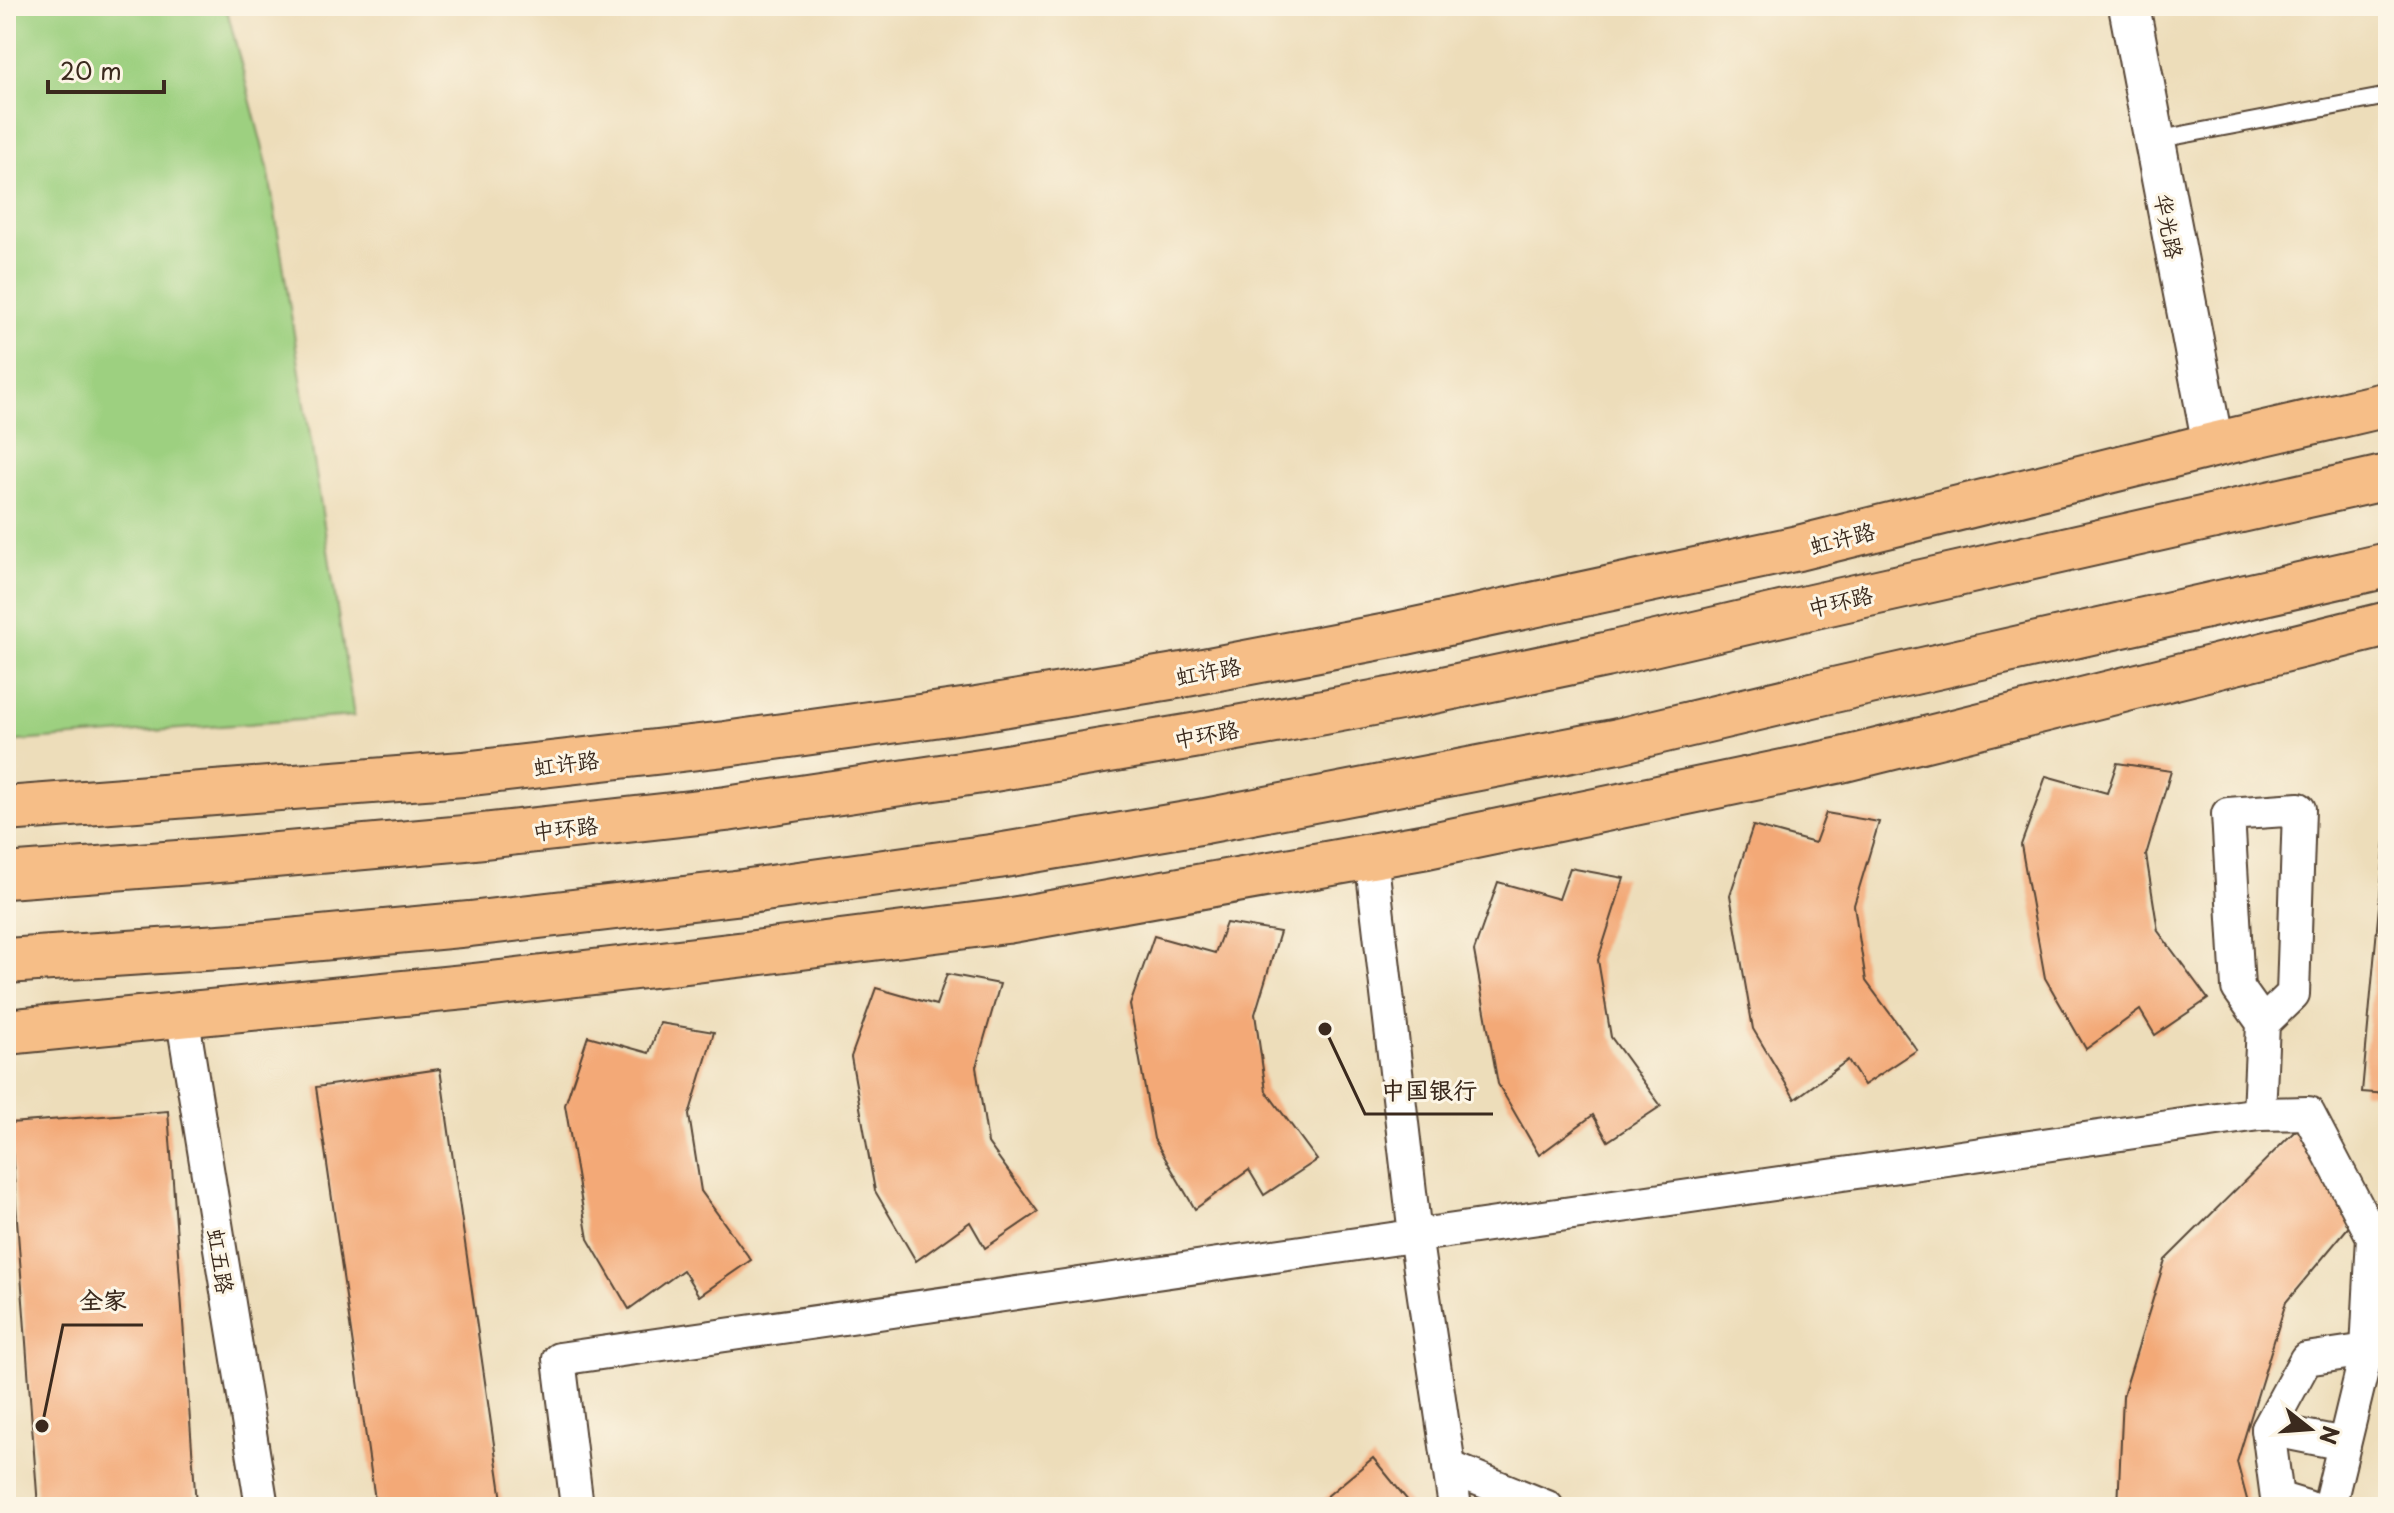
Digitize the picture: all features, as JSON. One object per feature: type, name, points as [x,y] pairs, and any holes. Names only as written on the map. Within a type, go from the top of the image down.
[{"type":"main road","name":"虹许路","points":[[6,809],[463,774],[804,733],[1182,675],[1392,635],[1798,548],[2388,404]]},
{"type":"main road","name":"中环路","points":[[6,876],[231,859],[726,809],[1032,763],[1385,700],[1605,655],[2388,477]]},
{"type":"main road","points":[[6,961],[235,946],[470,924],[735,893],[998,856],[1294,805],[1618,741],[2388,565]]},
{"type":"main road","points":[[6,1032],[475,986],[1006,921],[1371,856],[1841,760],[2388,624]]},
{"type":"street","name":"华光路","points":[[2129,6],[2213,445]]},
{"type":"street","points":[[2259,1114],[2263,1023],[2238,988],[2228,814],[2299,809],[2293,994],[2263,1023]]},
{"type":"street","points":[[1371,856],[1415,1235],[1455,1507]]},
{"type":"street","name":"虹五路","points":[[182,1014],[262,1507]]},
{"type":"street","points":[[577,1507],[559,1359],[2259,1114],[2308,1113],[2373,1237],[2367,1350],[2329,1507]]},
{"type":"street","points":[[2307,1507],[2277,1498],[2268,1429],[2306,1359],[2367,1350]]},
{"type":"street","points":[[2268,1429],[2344,1444]]},
{"type":"street","points":[[1449,1467],[1547,1507]]},
{"type":"lane","points":[[2153,140],[2388,96]]},
{"type":"green space","points":[[6,6],[226,6],[268,168],[354,716],[6,742]]},
{"type":"building","points":[[2117,763],[2171,771],[2146,855],[2158,931],[2208,999],[2155,1035],[2140,1010],[2086,1049],[2045,978],[2021,845],[2046,776],[2107,793]]},
{"type":"building","points":[[1826,813],[1879,822],[1854,905],[1866,981],[1917,1050],[1864,1085],[1848,1060],[1795,1099],[1753,1029],[1730,895],[1753,826],[1815,843]]},
{"type":"building","points":[[2388,830],[2388,1094],[2362,1092]]},
{"type":"building","points":[[1570,868],[1624,878],[1598,960],[1611,1037],[1661,1106],[1608,1141],[1593,1115],[1539,1155],[1498,1084],[1474,951],[1498,882],[1559,899]]},
{"type":"building","points":[[1226,923],[1280,932],[1255,1014],[1266,1091],[1317,1160],[1264,1195],[1249,1170],[1195,1209],[1154,1139],[1130,1005],[1154,936],[1215,953]]},
{"type":"building","points":[[947,974],[1000,984],[976,1067],[988,1143],[1038,1212],[985,1248],[970,1222],[916,1261],[875,1191],[851,1057],[876,988],[936,1005]]},
{"type":"building","points":[[660,1023],[714,1032],[689,1115],[701,1191],[751,1260],[699,1296],[683,1270],[629,1309],[588,1239],[565,1105],[588,1036],[649,1053]]},
{"type":"building","points":[[440,1069],[503,1507],[376,1507],[316,1087]]},
{"type":"building","points":[[168,1111],[196,1505],[38,1507],[10,1123]]},
{"type":"building","points":[[2302,1124],[2351,1224],[2286,1302],[2237,1462],[2249,1507],[2118,1507],[2123,1396],[2165,1260]]},
{"type":"building","points":[[1373,1458],[1413,1507],[1314,1507]]},
{"type":"place","name":"中国银行","points":[[1325,1029]]},
{"type":"place","name":"全家","points":[[42,1426]]}]
